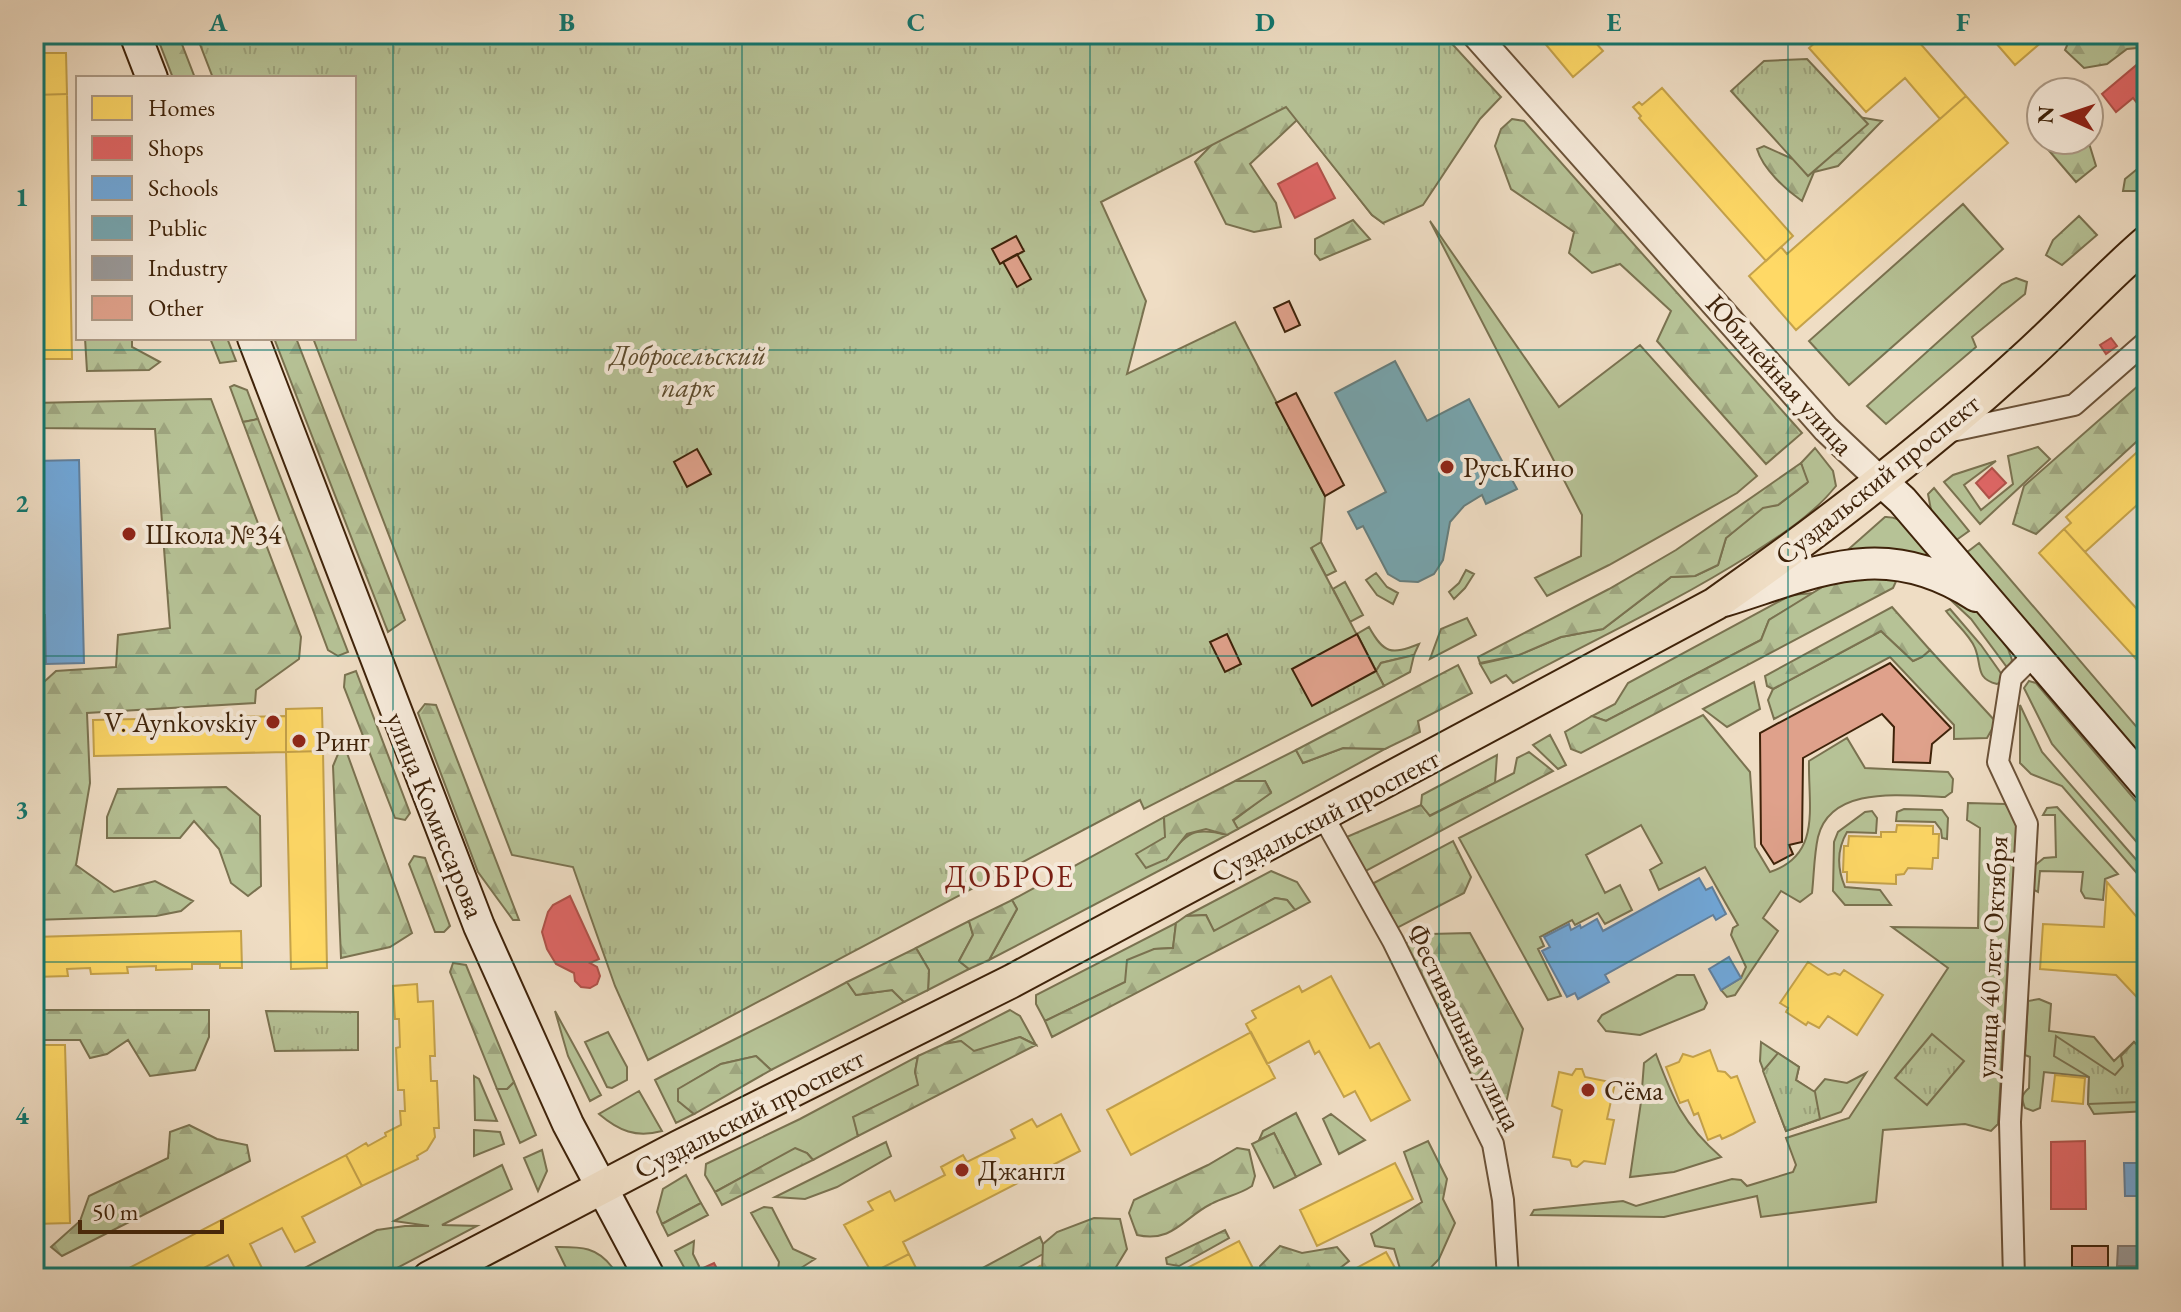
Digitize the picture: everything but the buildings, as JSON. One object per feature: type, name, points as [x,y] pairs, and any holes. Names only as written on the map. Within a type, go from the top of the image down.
[{"type":"main road","points":[[135,34],[151,76]]},
{"type":"main road","name":"Суздальский проспект","points":[[429,1278],[601,1187],[1012,981],[1715,604],[1805,541],[1880,480],[2142,256]]},
{"type":"main road","name":"улица Комиссарова","points":[[254,340],[473,911],[568,1124],[650,1278]]},
{"type":"main road","name":"Юбилейная улица","points":[[1880,480],[1902,500],[2147,786]]},
{"type":"main road","points":[[1715,604],[1824,570],[1862,562],[1898,563],[1930,572],[1961,586],[1995,608]]},
{"type":"street","name":"Юбилейная улица","points":[[1475,34],[1826,429],[1880,480]]},
{"type":"street","points":[[1936,434],[2074,405],[2147,341]]},
{"type":"street","name":"улица 40 лет Октября","points":[[2014,1278],[2010,1122],[2027,824],[1998,762],[2011,678],[2033,656]]},
{"type":"street","name":"Фестивальная улица","points":[[1323,816],[1393,941],[1493,1144],[1503,1200],[1508,1278]]},
{"type":"green space","points":[[156,34],[178,34],[194,76],[172,76]]},
{"type":"green space","name":"Добросельский парк","points":[[196,34],[1443,34],[1501,97],[1480,119],[1423,205],[1383,223],[1372,215],[1286,107],[1101,202],[1146,301],[1127,374],[1235,322],[1325,496],[1321,542],[1311,548],[1384,686],[1144,809],[1140,800],[648,1060],[615,986],[573,867],[512,855],[314,340],[356,340],[356,76],[212,76]]},
{"type":"green space","points":[[1207,34],[1324,34],[1383,223],[1372,215],[1297,120],[1250,164],[1276,203],[1281,227],[1254,232],[1226,224],[1195,162],[1233,123]]},
{"type":"green space","points":[[2072,34],[2147,34],[2147,47],[2127,49],[2107,64],[2084,68],[2065,50]]},
{"type":"green space","points":[[1807,59],[1868,124],[1808,176],[1731,91],[1764,61]]},
{"type":"green space","points":[[1846,115],[1882,121],[1838,166],[1814,172],[1802,201],[1775,178],[1757,149],[1764,146],[1806,165]]},
{"type":"green space","points":[[1512,119],[1524,121],[1802,433],[1766,464],[1657,341],[1671,311],[1620,264],[1592,273],[1569,253],[1574,232],[1511,189],[1495,146],[1501,129]]},
{"type":"green space","points":[[2054,156],[2093,156],[2096,166],[2076,182]]},
{"type":"green space","points":[[2147,161],[2147,191],[2123,191],[2125,179]]},
{"type":"green space","points":[[1963,204],[2003,249],[1849,385],[1809,341]]},
{"type":"green space","points":[[2079,216],[2097,235],[2062,265],[2046,255],[2053,240]]},
{"type":"green space","points":[[1353,220],[1370,239],[1320,260],[1315,254],[1315,239]]},
{"type":"green space","points":[[1430,221],[1559,407],[1640,345],[1757,476],[1737,493],[1547,596],[1535,578],[1581,556],[1582,515]]},
{"type":"green space","points":[[2016,278],[2027,282],[2025,294],[1972,337],[1976,347],[1886,424],[1867,406],[2002,284]]},
{"type":"green space","points":[[85,340],[132,340],[132,347],[160,362],[149,370],[87,371]]},
{"type":"green space","points":[[211,340],[228,340],[236,361],[220,363]]},
{"type":"green space","points":[[275,340],[297,340],[405,620],[388,632]]},
{"type":"green space","points":[[2147,378],[2147,432],[2036,534],[2013,524],[2024,486]]},
{"type":"green space","points":[[234,385],[247,390],[258,419],[243,422],[230,387]]},
{"type":"green space","points":[[211,399],[301,637],[299,659],[256,690],[255,703],[87,713],[90,783],[76,865],[114,892],[155,881],[193,901],[181,911],[156,916],[34,920],[34,691],[56,671],[116,667],[118,635],[170,628],[155,429],[34,428],[34,403]]},
{"type":"green space","points":[[258,419],[348,652],[338,656],[328,650],[243,422]]},
{"type":"green space","points":[[2038,447],[2050,459],[1980,524],[1944,482],[1953,475],[1996,461],[1964,485],[1981,510],[2013,484],[2008,456]]},
{"type":"green space","points":[[1815,448],[1833,471],[1836,486],[1785,532],[1692,589],[1513,683],[1506,675],[1491,683],[1480,664],[1519,655],[1561,637],[1603,629],[1671,577],[1695,576],[1718,565],[1726,538],[1763,507],[1778,505],[1807,483],[1801,463]]},
{"type":"green space","points":[[1801,463],[1808,482],[1778,505],[1763,508],[1726,538],[1718,565],[1695,576],[1671,577],[1603,629],[1561,637],[1519,655],[1480,663],[1478,657],[1609,589],[1676,550]]},
{"type":"green space","points":[[1934,488],[1969,531],[1955,541],[1931,510],[1928,494]]},
{"type":"green space","points":[[1885,517],[1908,525],[1935,558],[1926,566],[1834,562]]},
{"type":"green space","points":[[1321,542],[1336,571],[1326,576],[1311,547]]},
{"type":"green space","points":[[1979,543],[2147,739],[2147,768],[1966,553]]},
{"type":"green space","points":[[1466,570],[1474,574],[1454,599],[1449,592],[1459,583]]},
{"type":"green space","points":[[1376,573],[1387,587],[1398,593],[1393,604],[1377,595],[1366,580]]},
{"type":"green space","points":[[1845,573],[1898,577],[1893,588],[1581,753],[1571,749],[1565,732],[1592,716],[1606,721],[1761,640],[1769,620]]},
{"type":"green space","points":[[1345,582],[1363,615],[1350,622],[1333,589]]},
{"type":"green space","points":[[1940,590],[1965,600],[1992,627],[2008,649],[2012,660],[2009,670],[1971,619]]},
{"type":"green space","points":[[1814,593],[1769,620],[1761,640],[1606,721],[1592,716],[1615,704],[1628,683],[1791,595]]},
{"type":"green space","points":[[1892,607],[1930,650],[1922,657],[1913,661],[1881,631],[1773,689],[1767,686],[1765,676]]},
{"type":"green space","points":[[1950,609],[2005,679],[1997,684],[1985,679],[1973,643],[1946,611]]},
{"type":"green space","points":[[1467,618],[1476,635],[1430,659],[1441,629]]},
{"type":"green space","points":[[1369,627],[1379,643],[1389,650],[1419,644],[1414,655],[1381,663],[1376,671],[1357,634]]},
{"type":"green space","points":[[1881,631],[1913,661],[1930,650],[1996,722],[1987,738],[1954,739],[1954,725],[1890,657],[1774,719],[1768,700],[1773,689]]},
{"type":"green space","points":[[1414,655],[1410,672],[1384,686],[1376,671],[1381,663]]},
{"type":"green space","points":[[1458,665],[1472,693],[1418,721],[1420,732],[1385,749],[1343,748],[1303,763],[1296,750]]},
{"type":"green space","points":[[356,671],[410,813],[405,820],[395,818],[344,687],[345,675]]},
{"type":"green space","points":[[2029,681],[2036,683],[2147,814],[2147,854],[2052,744],[2024,688]]},
{"type":"green space","points":[[1754,682],[1760,709],[1727,727],[1703,709]]},
{"type":"green space","points":[[425,704],[436,705],[519,920],[513,920],[478,872],[418,713]]},
{"type":"green space","points":[[2020,705],[2042,752],[2147,872],[2147,885],[2062,786],[2031,774],[2020,763]]},
{"type":"green space","points":[[1703,715],[1750,772],[1755,847],[1770,872],[1787,864],[1798,854],[1805,841],[1810,811],[1809,761],[1847,738],[1865,768],[1948,772],[1953,779],[1952,792],[1945,797],[1871,797],[1838,808],[1826,820],[1818,837],[1812,893],[1800,902],[1781,891],[1763,918],[1778,931],[1735,995],[1727,997],[1721,990],[1741,978],[1746,967],[1731,935],[1738,925],[1705,867],[1659,890],[1650,870],[1662,863],[1641,825],[1586,855],[1605,893],[1620,885],[1632,910],[1605,924],[1598,913],[1575,925],[1572,920],[1540,937],[1544,946],[1538,949],[1561,996],[1548,1000],[1459,838]]},
{"type":"green space","points":[[1550,735],[1566,765],[1558,769],[1533,745]]},
{"type":"green space","points":[[343,742],[412,933],[390,947],[341,958],[333,766]]},
{"type":"green space","points":[[1343,748],[1385,749],[1238,829],[1233,821],[1271,792],[1265,781],[1235,781],[1296,750],[1303,763]]},
{"type":"green space","points":[[1529,752],[1553,771],[1362,873],[1342,839],[1421,805],[1430,816],[1514,773],[1517,758]]},
{"type":"green space","points":[[1497,755],[1495,783],[1429,816],[1421,805],[1422,795]]},
{"type":"green space","points":[[1235,781],[1265,781],[1271,793],[1233,820],[1238,829],[1227,835],[1206,829],[1187,834],[1167,859],[1146,868],[1136,854],[1165,837],[1164,817]]},
{"type":"green space","points":[[226,787],[260,816],[261,886],[248,896],[231,883],[219,849],[194,821],[180,838],[107,838],[107,817],[118,789]]},
{"type":"green space","points":[[1968,803],[2005,804],[2016,818],[2022,833],[2009,940],[1998,1124],[1991,1131],[1965,1124],[1883,1130],[1876,1202],[1761,1217],[1757,1196],[1664,1217],[1531,1215],[1534,1210],[1623,1201],[1636,1206],[1732,1179],[1741,1180],[1747,1186],[1793,1172],[1796,1165],[1786,1138],[1849,1118],[1948,968],[1892,927],[1978,928],[1980,828],[1967,820]]},
{"type":"green space","points":[[2057,807],[2118,874],[2105,879],[2103,900],[2085,898],[2081,891],[2083,872],[2040,871],[2038,892],[2032,889],[2034,866],[2044,858],[2056,857],[2055,815],[2043,815],[2047,808]]},
{"type":"green space","points":[[1904,809],[1942,810],[1948,818],[1947,839],[1942,838],[1935,822],[1896,821],[1897,812]]},
{"type":"green space","points":[[1872,811],[1877,818],[1876,833],[1847,832],[1840,852],[1841,873],[1845,887],[1880,890],[1891,905],[1845,905],[1833,891],[1834,842],[1838,832],[1865,812]]},
{"type":"green space","points":[[1164,817],[1167,859],[1191,834],[1206,831],[1227,835],[989,960],[1017,909],[1012,900]]},
{"type":"green space","points":[[1453,841],[1471,877],[1464,893],[1395,929],[1372,884]]},
{"type":"green space","points":[[414,856],[425,858],[450,926],[444,932],[435,932],[409,864]]},
{"type":"green space","points":[[1271,871],[1297,882],[1310,902],[1295,910],[1287,900],[1275,898],[1214,932],[1206,915],[1186,916]]},
{"type":"green space","points":[[1275,898],[1287,900],[1295,910],[1052,1037],[1045,1021],[1125,982],[1127,960],[1154,949],[1173,948],[1176,923],[1186,916],[1206,915],[1214,931]]},
{"type":"green space","points":[[1012,900],[1017,909],[989,960],[969,969],[959,961],[973,935],[969,921]]},
{"type":"green space","points":[[969,921],[973,935],[959,961],[969,969],[928,990],[929,970],[916,948]]},
{"type":"green space","points":[[1176,923],[1173,948],[1154,949],[1126,982],[1045,1021],[1036,1004],[1036,995]]},
{"type":"green space","points":[[1470,933],[1523,1029],[1501,1125],[1494,1123],[1480,1102],[1401,945],[1430,934]]},
{"type":"green space","points":[[916,948],[929,970],[928,990],[904,1002],[892,990],[856,995],[847,982]]},
{"type":"green space","points":[[453,963],[466,965],[514,1082],[507,1089],[497,1089],[450,972]]},
{"type":"green space","points":[[1677,975],[1694,975],[1707,1003],[1704,1009],[1640,1035],[1606,1031],[1598,1021],[1602,1015]]},
{"type":"green space","points":[[847,982],[856,995],[892,990],[904,1002],[771,1070],[756,1056],[721,1064],[679,1089],[679,1101],[694,1114],[676,1123],[655,1080]]},
{"type":"green space","points":[[2039,999],[2051,1004],[2049,1031],[2094,1037],[2114,1061],[2134,1042],[2147,1055],[2147,1111],[2094,1114],[2088,1104],[2089,1077],[2044,1072],[2040,1108],[2033,1111],[2025,1108],[2022,1097],[2029,1088],[2030,1057],[2025,1055],[2028,1001]]},
{"type":"green space","points":[[34,1010],[209,1010],[209,1037],[195,1070],[150,1076],[128,1040],[107,1054],[90,1058],[80,1040],[34,1040]]},
{"type":"green space","points":[[1010,1010],[1020,1016],[1036,1045],[1020,1037],[974,1052],[961,1041],[944,1044]]},
{"type":"green space","points":[[266,1011],[358,1012],[358,1050],[275,1051]]},
{"type":"green space","points":[[555,1011],[601,1095],[590,1101],[568,1056]]},
{"type":"green space","points":[[608,1032],[627,1067],[627,1080],[612,1088],[607,1087],[585,1042]]},
{"type":"green space","points":[[1932,1034],[1964,1061],[1927,1105],[1895,1078]]},
{"type":"green space","points":[[2056,1036],[2115,1075],[2123,1066],[2121,1056],[2134,1042],[2147,1055],[2147,1076],[2139,1102],[2088,1104],[2089,1077],[2054,1056]]},
{"type":"green space","points":[[1020,1037],[1036,1045],[858,1136],[853,1117],[918,1085],[915,1072],[918,1056],[944,1044],[961,1041],[974,1051]]},
{"type":"green space","points":[[1761,1042],[1799,1067],[1796,1080],[1814,1092],[1825,1079],[1847,1083],[1866,1073],[1841,1112],[1786,1131],[1760,1061]]},
{"type":"green space","points":[[1778,1053],[1799,1067],[1796,1080],[1815,1092],[1820,1119],[1786,1131],[1763,1071]]},
{"type":"green space","points":[[1656,1054],[1688,1122],[1721,1157],[1674,1172],[1630,1177],[1644,1063]]},
{"type":"green space","points":[[756,1056],[771,1070],[694,1114],[678,1101],[678,1089],[721,1064]]},
{"type":"green space","points":[[918,1056],[915,1072],[919,1085],[854,1117],[858,1136],[813,1160],[807,1153],[795,1149],[715,1192],[705,1175],[706,1164],[800,1119]]},
{"type":"green space","points":[[474,1076],[479,1079],[497,1121],[475,1120]]},
{"type":"green space","points":[[514,1082],[536,1135],[520,1143],[497,1089],[507,1089]]},
{"type":"green space","points":[[639,1091],[662,1131],[644,1134],[628,1132],[599,1114]]},
{"type":"green space","points":[[1296,1113],[1321,1164],[1296,1177],[1274,1133],[1259,1140],[1263,1131]]},
{"type":"green space","points":[[1331,1114],[1365,1140],[1339,1154],[1323,1119]]},
{"type":"green space","points":[[189,1125],[217,1139],[247,1145],[250,1161],[62,1256],[51,1247],[80,1221],[89,1196],[168,1158],[170,1132]]},
{"type":"green space","points":[[474,1130],[500,1132],[504,1144],[474,1156]]},
{"type":"green space","points":[[1274,1133],[1296,1177],[1274,1188],[1252,1144]]},
{"type":"green space","points":[[1428,1141],[1447,1179],[1443,1199],[1455,1223],[1439,1259],[1421,1278],[1389,1278],[1401,1272],[1394,1249],[1375,1246],[1371,1234],[1422,1202],[1404,1152]]},
{"type":"green space","points":[[886,1142],[891,1156],[837,1187],[805,1199],[775,1197]]},
{"type":"green space","points":[[795,1148],[807,1153],[813,1160],[722,1205],[715,1192]]},
{"type":"green space","points":[[1237,1148],[1249,1150],[1255,1176],[1252,1186],[1211,1204],[1160,1236],[1137,1235],[1129,1213],[1134,1200]]},
{"type":"green space","points":[[542,1150],[547,1171],[538,1191],[524,1158]]},
{"type":"green space","points":[[502,1165],[512,1189],[442,1225],[477,1226],[378,1278],[295,1278],[293,1274],[377,1230],[429,1226],[394,1221]]},
{"type":"green space","points":[[686,1175],[701,1203],[662,1224],[657,1212],[663,1189]]},
{"type":"green space","points":[[701,1203],[708,1215],[668,1236],[662,1224]]},
{"type":"green space","points":[[764,1207],[772,1208],[793,1249],[815,1259],[801,1268],[806,1278],[777,1278],[779,1262],[751,1213]]},
{"type":"green space","points":[[1094,1218],[1120,1219],[1127,1249],[1110,1277],[1072,1278],[1042,1270],[1043,1244],[1057,1232]]},
{"type":"green space","points":[[1225,1230],[1229,1238],[1179,1266],[1167,1264],[1166,1258]]},
{"type":"green space","points":[[1040,1237],[1043,1254],[1000,1278],[958,1278],[969,1269],[979,1270]]},
{"type":"green space","points":[[694,1241],[693,1254],[699,1266],[695,1278],[690,1278],[675,1251]]},
{"type":"green space","points":[[1280,1246],[1302,1253],[1337,1247],[1349,1261],[1330,1278],[1262,1278],[1260,1266]]},
{"type":"green space","points":[[556,1247],[594,1251],[612,1267],[590,1278],[571,1278]]},
{"type":"place","name":"РусьКино","points":[[1447,467]]},
{"type":"place","name":"Школа №34","points":[[129,534]]},
{"type":"place","name":"V. Aynkovskiy","points":[[273,722]]},
{"type":"place","name":"Ринг","points":[[299,741]]},
{"type":"place","name":"Сёма","points":[[1588,1090]]},
{"type":"place","name":"Джангл","points":[[962,1170]]},
{"type":"district","name":"ДОБРОЕ","points":[[1010,876]]}]
